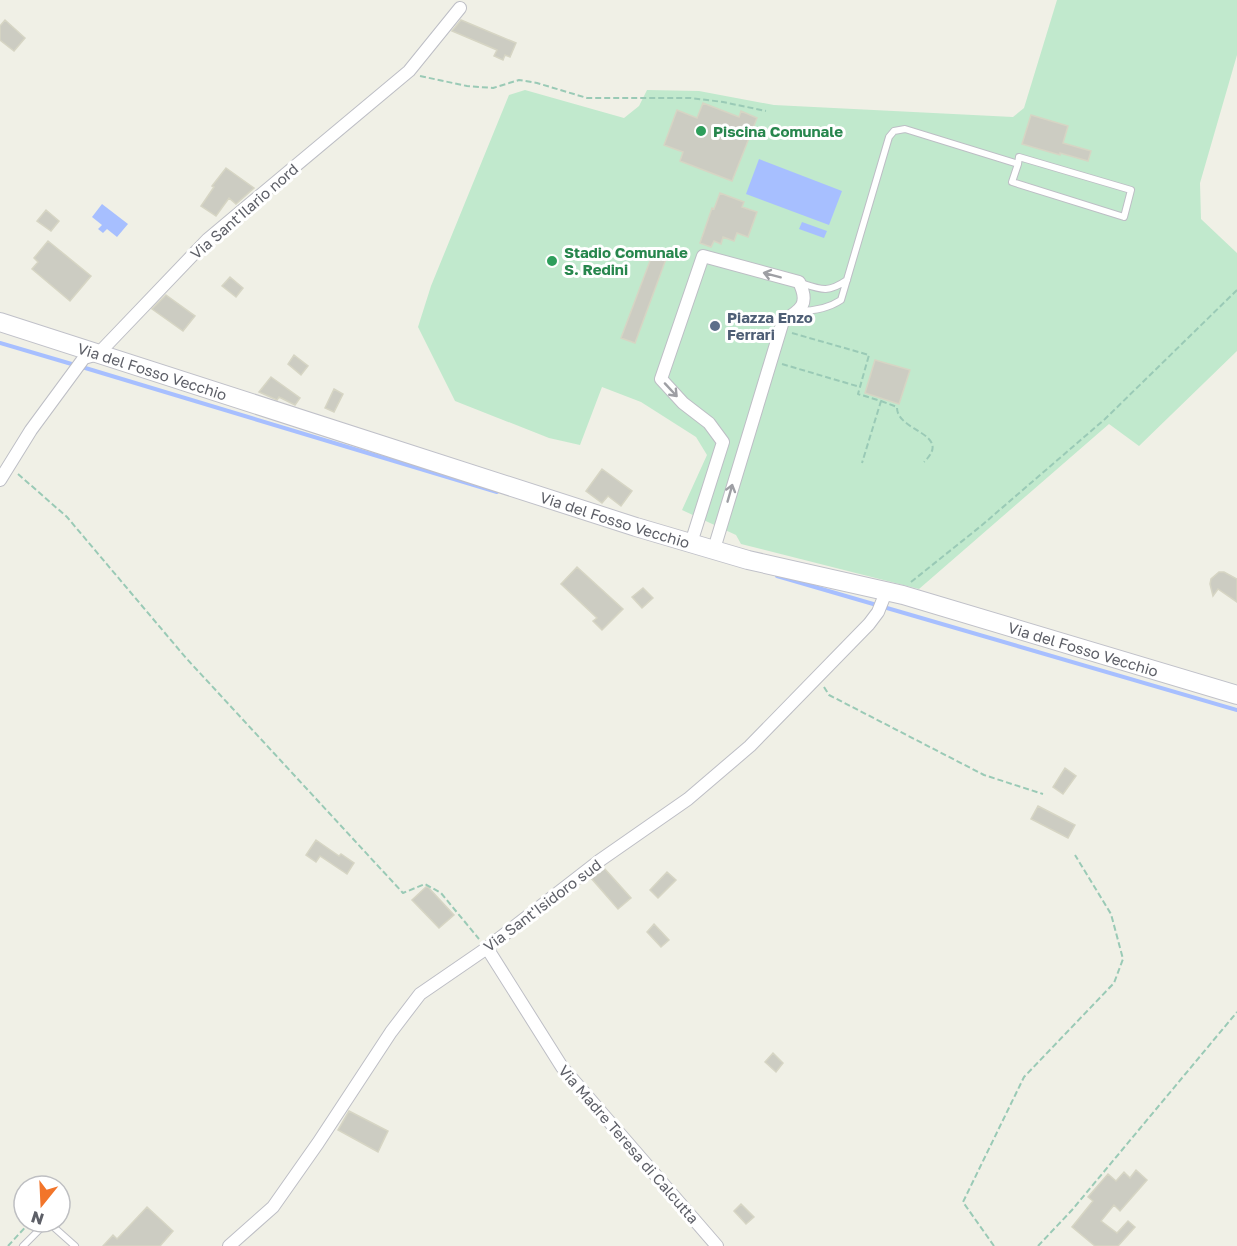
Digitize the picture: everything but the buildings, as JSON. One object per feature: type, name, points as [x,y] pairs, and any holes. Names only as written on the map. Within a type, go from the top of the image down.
[{"type":"street","name":"Via Sant'Ilario nord","points":[[0,480],[31,430],[71,375],[208,239],[408,71],[460,8]]},
{"type":"street","points":[[714,549],[780,329],[783,321],[798,311],[804,302],[799,282],[703,256],[661,380],[683,403],[709,423],[723,442],[745,445]]},
{"type":"street","name":"Via del Fosso Vecchio","points":[[0,322],[91,356],[636,527],[888,600],[1237,695]]},
{"type":"street","points":[[692,543],[723,442]]},
{"type":"street","name":"Via Sant'Isidoro sud","points":[[229,1246],[273,1207],[391,1032],[420,994],[487,948],[599,861],[688,799],[750,746],[888,600]]},
{"type":"street","name":"Via Madre Teresa di Calcutta","points":[[487,948],[562,1067],[717,1246]]},
{"type":"lane","points":[[798,311],[809,311],[834,305],[841,300],[889,137],[894,131],[905,129],[1017,164]]},
{"type":"lane","points":[[1019,157],[1131,190],[1124,217],[1012,182],[1017,164],[1019,157]]},
{"type":"lane","points":[[799,282],[818,289],[834,289],[847,279]]},
{"type":"lane","points":[[23,1246],[36,1234]]},
{"type":"lane","points":[[62,1234],[75,1246]]},
{"type":"path","points":[[408,71],[412,75],[467,86],[493,88],[519,80],[587,98],[692,98],[765,111]]},
{"type":"path","points":[[888,600],[981,526],[1105,419],[1237,290]]},
{"type":"path","points":[[780,329],[869,355],[858,394],[897,407],[900,419],[925,434],[931,442],[932,449],[930,456],[924,462]]},
{"type":"path","points":[[771,360],[860,387]]},
{"type":"path","points":[[862,463],[881,401]]},
{"type":"path","points":[[9,465],[67,517],[103,563],[186,658],[403,893],[425,884],[441,892],[487,948]]},
{"type":"path","points":[[817,676],[829,695],[984,775],[1043,794]]},
{"type":"path","points":[[994,1246],[963,1202],[1024,1077],[1114,983],[1123,959],[1111,914],[1075,855]]},
{"type":"path","points":[[1038,1246],[1072,1210],[1237,1012]]},
{"type":"path","points":[[8,1246],[19,1234]]},
{"type":"green space","points":[[1057,0],[1237,0],[1237,55],[1200,183],[1201,219],[1237,253],[1237,351],[1139,446],[1109,424],[919,589],[741,544],[736,535],[682,510],[707,455],[696,437],[641,402],[602,387],[580,445],[549,438],[455,401],[418,327],[431,286],[509,95],[525,90],[624,118],[639,106],[647,90],[699,91],[774,105],[1013,117],[1024,108]]},
{"type":"water","points":[[759,159],[842,191],[829,225],[746,194]]},
{"type":"water","points":[[102,204],[128,224],[117,237],[107,229],[103,233],[98,229],[102,225],[92,217]]},
{"type":"water","points":[[802,222],[827,231],[824,238],[799,229]]},
{"type":"waterway","points":[[0,343],[75,365]]},
{"type":"waterway","points":[[82,367],[497,492]]},
{"type":"waterway","points":[[777,576],[1237,710]]},
{"type":"place","name":"Piscina Comunale","points":[[701,131]]},
{"type":"place","name":"Stadio Comunale S. Redini","points":[[552,261]]},
{"type":"place","name":"Piazza Enzo Ferrari","points":[[715,326]]}]
